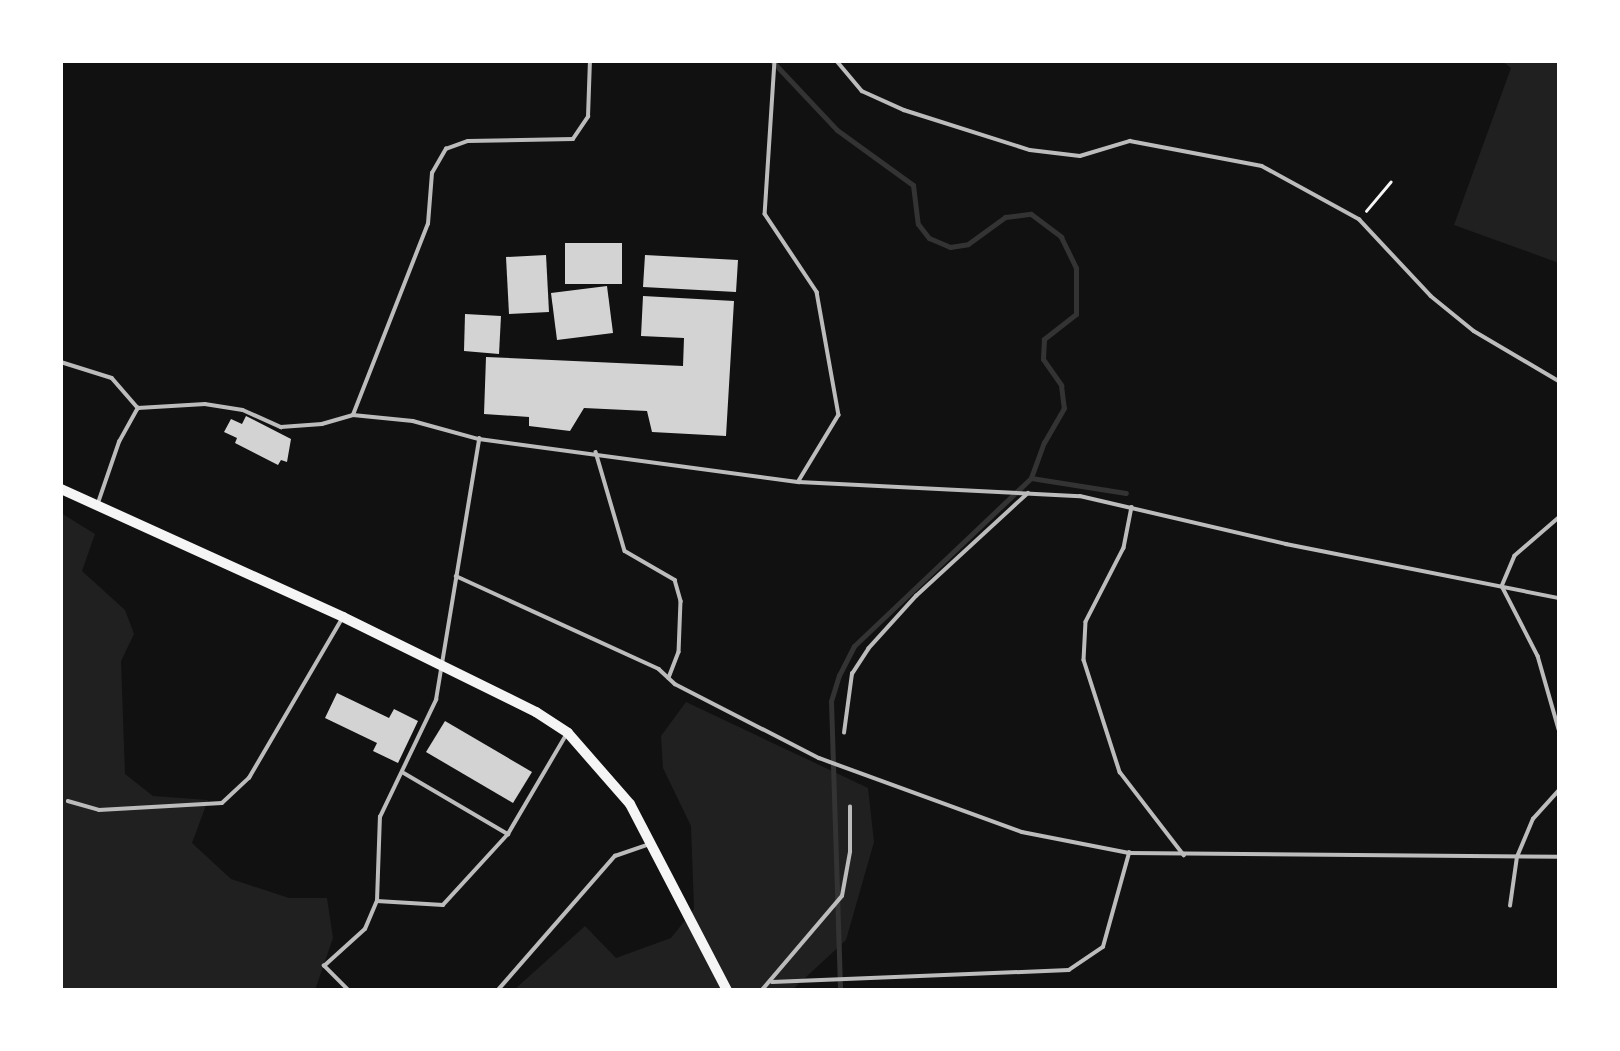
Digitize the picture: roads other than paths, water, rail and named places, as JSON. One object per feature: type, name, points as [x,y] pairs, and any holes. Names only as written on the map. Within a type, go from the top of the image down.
[{"type":"main road","points":[[61,489],[343,617],[536,712],[568,733],[630,804],[727,990]]},
{"type":"lane","points":[[353,415],[428,224],[432,173],[446,149],[468,141],[573,139],[588,117],[590,61]]},
{"type":"lane","points":[[775,61],[765,214],[817,292],[839,415],[799,482]]},
{"type":"lane","points":[[837,61],[862,91],[904,110],[1030,150],[1080,156],[1129,141],[1262,166],[1359,219],[1431,296],[1474,331],[1559,382]]},
{"type":"lane","points":[[61,362],[112,377],[138,408]]},
{"type":"lane","points":[[138,408],[205,404],[243,410],[281,427],[321,424],[353,415],[412,421],[479,439],[596,452],[799,482],[1028,493],[1132,507],[1286,544],[1559,598]]},
{"type":"lane","points":[[97,505],[120,442],[138,408]]},
{"type":"lane","points":[[348,990],[324,966],[365,929],[377,901],[380,817],[404,773],[436,701],[479,439]]},
{"type":"lane","points":[[596,452],[625,551],[675,580],[681,601],[679,652],[669,678]]},
{"type":"lane","points":[[844,733],[852,674],[868,649],[916,596],[1028,493]]},
{"type":"lane","points":[[1132,507],[1124,548],[1086,622],[1084,660],[1119,772],[1184,855]]},
{"type":"lane","points":[[1502,586],[1515,556],[1559,518]]},
{"type":"lane","points":[[456,576],[659,669],[669,678],[819,758],[1022,832],[1129,853],[1559,857]]},
{"type":"lane","points":[[1502,586],[1538,656],[1559,729]]},
{"type":"lane","points":[[68,801],[99,810],[222,803],[249,778],[343,617]]},
{"type":"lane","points":[[377,901],[443,905],[508,834],[568,733]]},
{"type":"lane","points":[[404,773],[508,834]]},
{"type":"lane","points":[[1510,906],[1517,857],[1533,819],[1559,790]]},
{"type":"lane","points":[[762,990],[772,982],[842,896],[850,852],[850,807]]},
{"type":"lane","points":[[498,990],[615,856],[651,844]]},
{"type":"lane","points":[[772,982],[1069,970],[1103,947],[1129,853]]},
{"type":"waterway","points":[[772,61],[837,130],[913,185],[918,224],[929,238],[950,247],[968,244],[1005,217],[1031,214],[1061,237],[1076,268],[1076,314],[1044,339],[1043,359],[1061,385],[1064,408],[1044,442],[1031,478],[854,646],[839,675],[831,701],[840,990]]},
{"type":"waterway","points":[[1031,478],[1126,493]]}]
